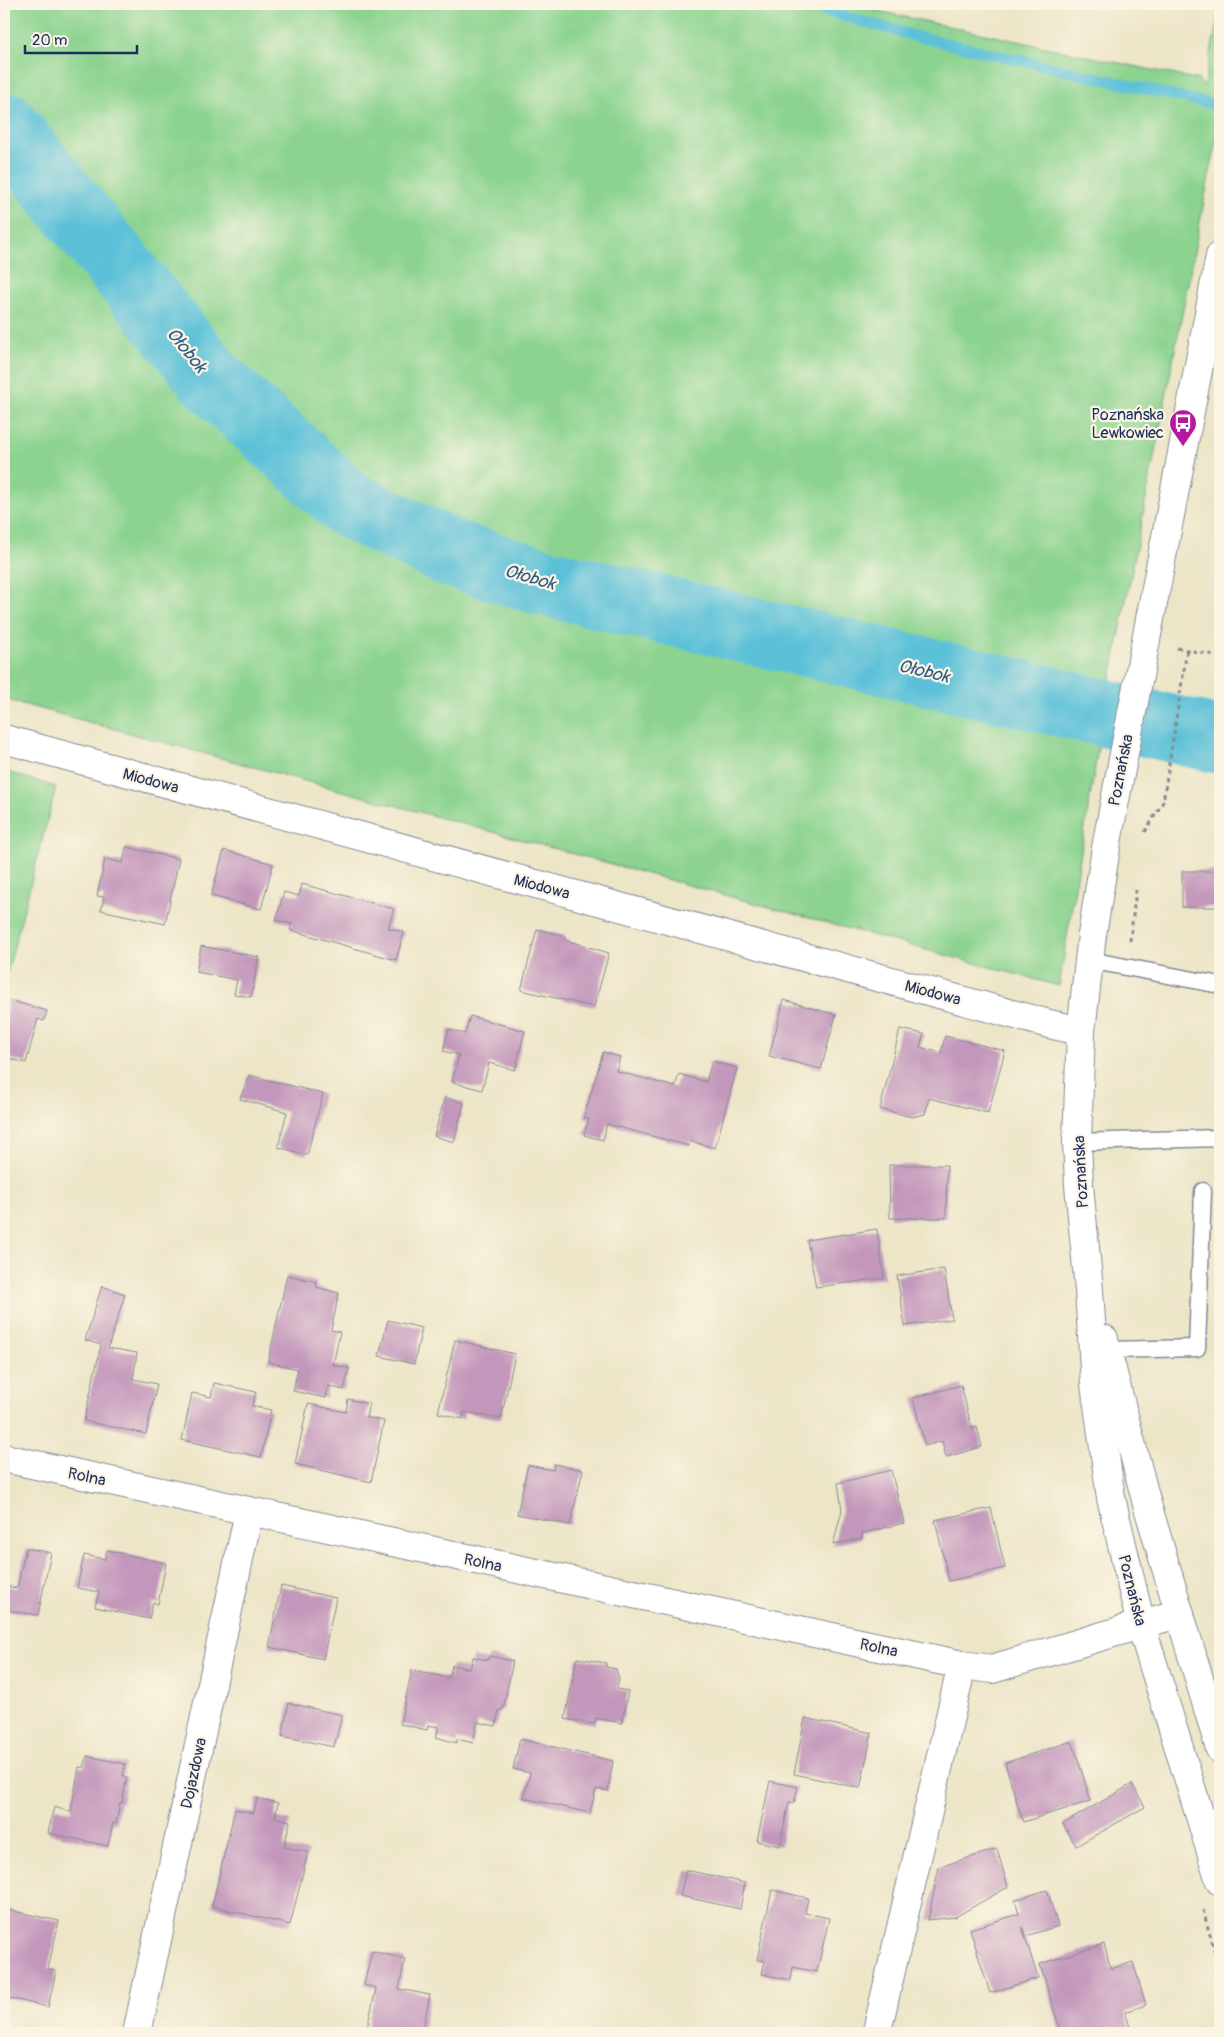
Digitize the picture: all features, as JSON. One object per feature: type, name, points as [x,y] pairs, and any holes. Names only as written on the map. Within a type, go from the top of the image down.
[{"type":"street","name":"Poznańska","points":[[1220,256],[1216,302],[1113,806],[1089,960],[1081,1031],[1077,1142],[1078,1184],[1089,1290],[1095,1384],[1111,1498],[1141,1625],[1212,1823],[1220,1881]]},
{"type":"street","name":"Miodowa","points":[[4,739],[1081,1031]]},
{"type":"street","name":"Poznańska","points":[[1089,1290],[1107,1350],[1147,1504],[1220,1749]]},
{"type":"street","name":"Rolna","points":[[4,1458],[962,1665],[992,1669],[1180,1613]]},
{"type":"street","name":"Dojazdowa","points":[[138,2033],[249,1512]]},
{"type":"street","points":[[877,2031],[962,1665]]},
{"type":"lane","points":[[1089,960],[1220,985]]},
{"type":"lane","points":[[1077,1142],[1220,1138]]},
{"type":"lane","points":[[1107,1350],[1197,1348],[1203,1191]]},
{"type":"path","points":[[1145,642],[1220,656]]},
{"type":"path","points":[[1144,834],[1162,802],[1187,650]]},
{"type":"path","points":[[1127,967],[1137,882]]},
{"type":"green space","points":[[4,4],[845,4],[1199,80],[1204,87],[1220,7],[1220,98],[1213,97],[1220,107],[1220,129],[1209,176],[1102,724],[1059,986],[4,699]]},
{"type":"green space","points":[[4,771],[56,787],[4,985]]},
{"type":"building","points":[[126,847],[179,859],[165,924],[101,910],[104,897],[97,896],[105,859],[123,863]]},
{"type":"building","points":[[224,850],[273,864],[261,909],[211,896]]},
{"type":"building","points":[[1182,871],[1220,871],[1220,907],[1182,907]]},
{"type":"building","points":[[302,884],[394,909],[388,928],[404,932],[396,960],[290,930],[292,924],[276,920],[284,892],[299,896]]},
{"type":"building","points":[[537,929],[565,936],[565,940],[609,953],[594,1007],[521,990]]},
{"type":"building","points":[[201,946],[259,957],[251,997],[234,994],[237,980],[196,972]]},
{"type":"building","points":[[9,1000],[47,1011],[44,1021],[38,1019],[26,1063],[4,1057],[4,1019]]},
{"type":"building","points":[[784,1000],[836,1015],[821,1069],[769,1056]]},
{"type":"building","points":[[470,1016],[525,1031],[515,1070],[489,1063],[482,1090],[452,1082],[459,1055],[443,1051],[449,1029],[465,1034]]},
{"type":"building","points":[[900,1029],[924,1034],[920,1047],[941,1053],[945,1036],[1005,1051],[988,1113],[929,1098],[925,1114],[912,1117],[880,1109]]},
{"type":"building","points":[[603,1052],[620,1057],[616,1071],[675,1087],[679,1074],[706,1082],[712,1061],[737,1068],[715,1148],[690,1141],[689,1146],[607,1124],[603,1140],[584,1135],[589,1119],[584,1117]]},
{"type":"building","points":[[249,1075],[323,1094],[307,1155],[278,1147],[287,1112],[240,1099]]},
{"type":"building","points":[[445,1097],[464,1103],[454,1142],[434,1136]]},
{"type":"building","points":[[889,1165],[947,1165],[946,1218],[890,1218]]},
{"type":"building","points":[[877,1229],[884,1278],[816,1287],[807,1240]]},
{"type":"building","points":[[944,1269],[952,1319],[905,1326],[897,1276]]},
{"type":"building","points":[[287,1275],[317,1282],[316,1287],[339,1293],[331,1330],[340,1332],[333,1365],[349,1368],[344,1390],[328,1386],[326,1398],[293,1391],[298,1369],[268,1362]]},
{"type":"building","points":[[102,1286],[125,1294],[108,1348],[137,1353],[133,1379],[157,1384],[146,1434],[84,1421],[101,1345],[85,1340]]},
{"type":"building","points":[[388,1320],[422,1328],[414,1364],[379,1356]]},
{"type":"building","points":[[455,1340],[515,1354],[501,1419],[464,1412],[463,1419],[438,1413]]},
{"type":"building","points":[[214,1383],[256,1392],[252,1406],[271,1410],[261,1457],[182,1440],[192,1393],[211,1397]]},
{"type":"building","points":[[961,1385],[972,1429],[977,1427],[982,1447],[946,1457],[942,1441],[925,1446],[913,1398]]},
{"type":"building","points":[[348,1399],[369,1404],[366,1417],[384,1421],[371,1482],[295,1464],[308,1404],[346,1412]]},
{"type":"building","points":[[554,1464],[583,1470],[570,1525],[517,1514],[528,1465],[553,1470]]},
{"type":"building","points":[[891,1470],[904,1523],[862,1533],[862,1538],[833,1545],[842,1510],[838,1483]]},
{"type":"building","points":[[991,1508],[1005,1568],[949,1581],[935,1520]]},
{"type":"building","points":[[26,1548],[51,1553],[38,1615],[4,1610],[4,1586],[17,1588]]},
{"type":"building","points":[[107,1550],[166,1563],[158,1604],[153,1602],[149,1619],[95,1607],[99,1592],[77,1588],[84,1555],[105,1559]]},
{"type":"building","points":[[281,1586],[336,1598],[323,1659],[269,1647]]},
{"type":"building","points":[[489,1656],[513,1661],[503,1710],[499,1710],[496,1726],[477,1722],[473,1743],[457,1739],[457,1743],[436,1737],[439,1727],[428,1725],[427,1730],[400,1724],[412,1670],[449,1678],[452,1665],[470,1669],[473,1657],[488,1660]]},
{"type":"building","points":[[577,1658],[606,1663],[606,1667],[616,1669],[619,1679],[617,1689],[628,1691],[622,1723],[596,1718],[595,1724],[565,1719]]},
{"type":"building","points":[[289,1703],[342,1715],[334,1747],[282,1736]]},
{"type":"building","points":[[805,1718],[872,1733],[860,1788],[794,1774]]},
{"type":"building","points":[[520,1739],[613,1761],[608,1791],[596,1789],[590,1813],[524,1798],[530,1773],[513,1769]]},
{"type":"building","points":[[1072,1741],[1091,1801],[1023,1822],[1005,1763]]},
{"type":"building","points":[[87,1756],[125,1764],[123,1776],[127,1777],[122,1803],[120,1802],[116,1824],[113,1823],[108,1846],[48,1833],[54,1807],[71,1812],[79,1767],[84,1768]]},
{"type":"building","points":[[770,1781],[798,1787],[794,1803],[789,1802],[780,1846],[757,1841]]},
{"type":"building","points":[[1132,1784],[1145,1807],[1076,1846],[1063,1824]]},
{"type":"building","points":[[257,1798],[278,1803],[275,1817],[290,1821],[284,1847],[308,1852],[290,1925],[212,1906],[235,1809],[254,1813]]},
{"type":"building","points":[[997,1849],[1008,1887],[955,1917],[928,1920],[939,1867]]},
{"type":"building","points":[[686,1870],[745,1883],[740,1909],[680,1896]]},
{"type":"building","points":[[772,1890],[808,1898],[805,1913],[829,1918],[817,1972],[793,1967],[791,1980],[762,1974],[765,1961],[757,1960]]},
{"type":"building","points":[[1047,1890],[1058,1926],[1026,1936],[1022,1927],[1038,1978],[990,1993],[970,1929],[1019,1914],[1015,1900]]},
{"type":"building","points":[[4,1909],[59,1921],[48,1969],[56,1971],[48,2007],[4,1997]]},
{"type":"building","points":[[1104,1944],[1111,1969],[1133,1962],[1146,2005],[1125,2012],[1132,2033],[1061,2033],[1040,1964]]},
{"type":"building","points":[[372,1951],[405,1959],[399,1989],[430,1995],[422,2033],[366,2033],[376,1988],[364,1985]]},
{"type":"waterway","points":[[808,4],[911,35],[1215,105]]},
{"type":"waterway","name":"Ołobok","points":[[4,125],[212,380],[348,504],[453,554],[544,582],[1220,740]]},
{"type":"place","name":"Poznańska Lewkowiec","points":[[1183,447]]}]
